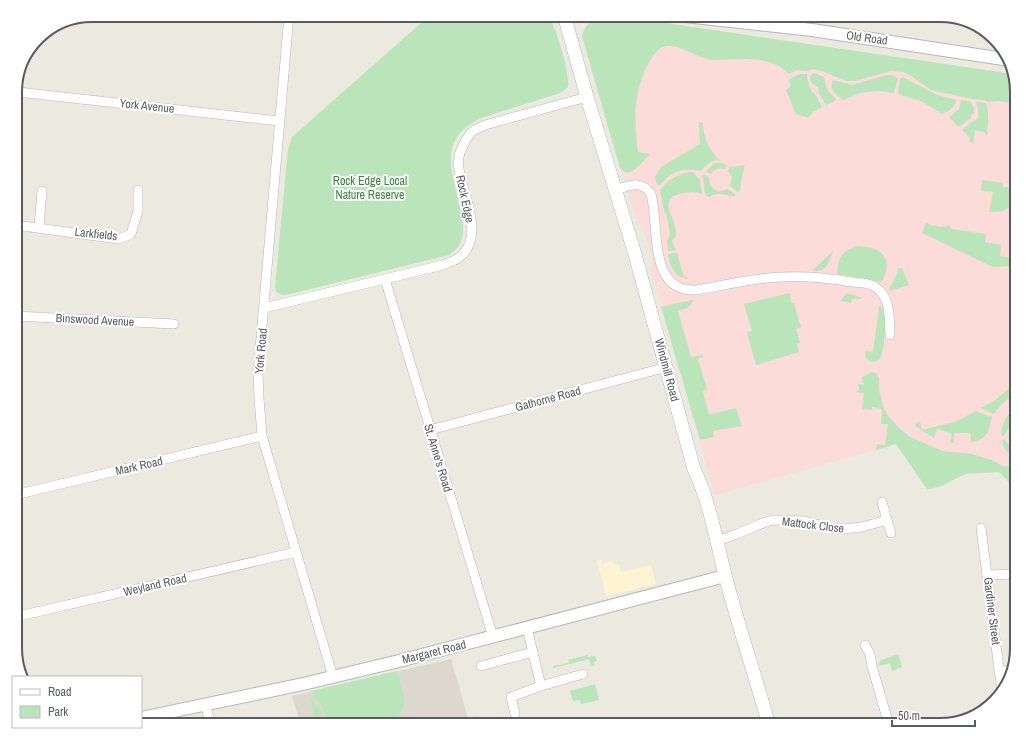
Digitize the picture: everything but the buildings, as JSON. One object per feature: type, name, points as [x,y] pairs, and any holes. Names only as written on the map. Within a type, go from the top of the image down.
[{"type":"main road","name":"Windmill Road","points":[[566,22],[667,368],[694,469],[703,488],[725,576],[768,718]]},
{"type":"street","name":"York Road","points":[[288,22],[258,372],[258,398],[262,436],[333,677]]},
{"type":"street","name":"Old Road","points":[[739,22],[812,30],[1002,59]]},
{"type":"street","name":"York Avenue","points":[[22,92],[279,121]]},
{"type":"street","name":"Rock Edge","points":[[264,308],[443,265],[455,260],[463,253],[469,243],[472,232],[471,219],[458,162],[460,150],[466,140],[474,131],[485,125],[587,97]]},
{"type":"street","points":[[615,190],[636,184],[646,188],[651,194],[658,251],[663,272],[672,284],[678,288],[690,291],[751,280],[783,277],[829,278],[872,285],[883,294],[887,302],[890,335]]},
{"type":"street","name":"Larkfields","points":[[22,226],[119,239],[131,234],[138,210],[138,190]]},
{"type":"street","points":[[39,227],[42,191]]},
{"type":"street","name":"St. Anne's Road","points":[[385,279],[493,637]]},
{"type":"street","name":"Binswood Avenue","points":[[22,316],[174,324]]},
{"type":"street","name":"Gathorne Road","points":[[430,430],[667,368]]},
{"type":"street","name":"Mark Road","points":[[22,493],[262,436]]},
{"type":"street","points":[[882,502],[891,533]]},
{"type":"street","name":"Mattock Close","points":[[717,541],[773,520],[804,522],[843,529],[862,527],[888,520]]},
{"type":"street","name":"Gardiner Street","points":[[981,528],[1001,683]]},
{"type":"street","name":"Weyland Road","points":[[22,615],[296,552]]},
{"type":"street","points":[[987,575],[1010,574]]},
{"type":"street","name":"Margaret Road","points":[[142,718],[333,677],[725,576]]},
{"type":"street","points":[[527,628],[541,686]]},
{"type":"street","points":[[866,645],[870,654],[887,718]]},
{"type":"street","points":[[481,666],[533,652]]},
{"type":"street","points":[[999,672],[1006,671]]},
{"type":"street","points":[[515,714],[511,697],[541,686],[583,674]]},
{"type":"street","points":[[205,704],[209,718]]},
{"type":"shaded area","points":[[591,22],[659,22],[1008,73],[1010,92],[1010,477],[999,472],[965,474],[939,487],[927,489],[896,444],[715,495],[651,269],[653,260],[644,232],[636,218],[582,36],[585,28]]},
{"type":"shaded area","points":[[601,560],[602,564],[613,561],[615,565],[619,564],[621,572],[651,565],[656,584],[606,596],[597,561]]},
{"type":"shaded area","points":[[451,659],[468,718],[299,718],[292,696]]},
{"type":"green space","name":"Rock Edge Local Nature Reserve","points":[[422,22],[552,22],[562,50],[567,72],[568,87],[560,93],[481,118],[467,126],[458,136],[453,146],[451,157],[454,181],[462,216],[463,233],[459,246],[449,255],[290,294],[282,295],[276,292],[275,286],[288,149],[292,137]]},
{"type":"green space","points":[[591,22],[659,22],[1008,73],[1010,103],[998,101],[988,102],[985,100],[972,99],[931,90],[913,77],[903,72],[890,71],[855,81],[846,81],[813,69],[807,71],[797,70],[789,74],[781,68],[764,61],[745,59],[710,60],[681,48],[668,46],[656,52],[651,58],[640,83],[637,97],[635,118],[638,152],[650,154],[634,170],[626,172],[622,170],[619,165],[582,36]]},
{"type":"green space","points":[[814,73],[824,77],[828,91],[836,99],[835,101],[826,105],[818,92],[819,89],[810,81],[810,76]]},
{"type":"green space","points":[[799,74],[807,74],[812,92],[815,94],[822,107],[813,112],[808,118],[796,114],[786,90],[791,86],[788,80]]},
{"type":"green space","points":[[887,75],[898,78],[894,93],[877,91],[860,93],[843,100],[835,94],[831,86],[833,80],[852,85]]},
{"type":"green space","points":[[903,77],[937,95],[957,100],[955,105],[947,112],[942,114],[923,102],[898,94],[900,79]]},
{"type":"green space","points":[[961,100],[971,102],[974,108],[974,114],[971,115],[971,118],[959,127],[949,117],[959,109]]},
{"type":"green space","points":[[976,102],[985,103],[987,105],[988,128],[987,136],[985,135],[985,132],[975,130],[973,144],[969,141],[970,138],[962,130],[978,119],[978,107]]},
{"type":"green space","points":[[699,122],[703,123],[707,143],[719,160],[711,162],[701,171],[678,171],[669,176],[660,185],[657,185],[655,177],[661,167],[700,144]]},
{"type":"green space","points":[[717,163],[727,165],[725,169],[717,169],[711,174],[706,172],[713,164]]},
{"type":"green space","points":[[745,165],[740,191],[737,192],[729,185],[731,184],[732,177],[728,171],[731,166]]},
{"type":"green space","points":[[693,172],[700,180],[702,195],[696,192],[691,192],[675,195],[670,199],[670,210],[676,229],[676,235],[672,241],[676,250],[668,251],[667,241],[670,234],[660,190],[675,177]]},
{"type":"green space","points":[[701,174],[709,177],[710,184],[717,191],[727,189],[735,194],[735,196],[715,194],[709,197],[706,196]]},
{"type":"green space","points":[[982,180],[1003,183],[1003,187],[1010,188],[1010,207],[1006,210],[989,212],[993,192],[981,191]]},
{"type":"green space","points":[[926,223],[940,227],[949,225],[952,229],[986,234],[985,242],[1001,245],[1000,256],[1010,257],[1010,266],[993,267],[922,233]]},
{"type":"green space","points":[[858,246],[872,248],[883,254],[887,266],[881,282],[837,274],[838,263],[845,252]]},
{"type":"green space","points":[[833,251],[827,266],[818,271],[813,270]]},
{"type":"green space","points":[[677,253],[684,277],[687,277],[688,279],[679,276],[670,263],[668,254]]},
{"type":"green space","points":[[898,268],[902,268],[909,285],[889,291],[896,275]]},
{"type":"green space","points":[[790,293],[791,303],[794,303],[801,327],[796,329],[800,343],[797,344],[799,352],[756,365],[747,332],[752,331],[744,304]]},
{"type":"green space","points":[[847,293],[863,298],[852,299],[851,303],[840,301]]},
{"type":"green space","points":[[693,300],[689,306],[678,311],[691,357],[703,355],[703,357],[698,359],[707,389],[703,391],[709,415],[736,408],[742,426],[713,431],[714,437],[700,440],[661,307]]},
{"type":"green space","points":[[880,306],[883,310],[885,322],[884,345],[880,358],[872,362],[866,358],[865,351],[873,352]]},
{"type":"green space","points":[[871,372],[876,373],[879,378],[879,390],[883,406],[888,416],[910,437],[943,451],[972,454],[992,460],[1003,466],[1010,467],[1010,484],[999,472],[965,474],[939,487],[927,489],[896,444],[876,450],[877,444],[885,445],[888,424],[881,424],[882,409],[872,407],[872,410],[862,409],[864,393],[856,392],[859,390],[858,384],[865,385],[862,382],[862,377]]},
{"type":"green space","points":[[1010,388],[1010,397],[994,414],[980,408],[994,401]]},
{"type":"green space","points":[[976,411],[992,417],[988,431],[984,437],[977,441],[971,442],[970,433],[954,433],[954,443],[950,442],[952,434],[937,429],[934,438],[915,426],[916,423],[920,422],[922,430],[955,422]]},
{"type":"green space","points":[[1008,415],[1010,415],[1010,429],[1008,429],[1004,436],[1002,436],[1002,428]]},
{"type":"green space","points":[[1004,439],[1010,445],[1010,454],[1003,445],[1002,440]]},
{"type":"green space","points":[[898,654],[902,667],[892,671],[890,663],[879,666],[880,661]]},
{"type":"green space","points":[[588,655],[588,657],[595,656],[597,661],[594,662],[595,665],[591,666],[589,659],[553,668],[553,666],[569,663],[568,660]]},
{"type":"green space","points":[[397,671],[404,702],[401,711],[394,718],[324,718],[320,703],[311,691]]},
{"type":"green space","points":[[595,684],[599,700],[581,704],[580,700],[573,701],[570,691]]},
{"type":"green space","points":[[310,696],[321,712],[321,718],[315,718]]}]
